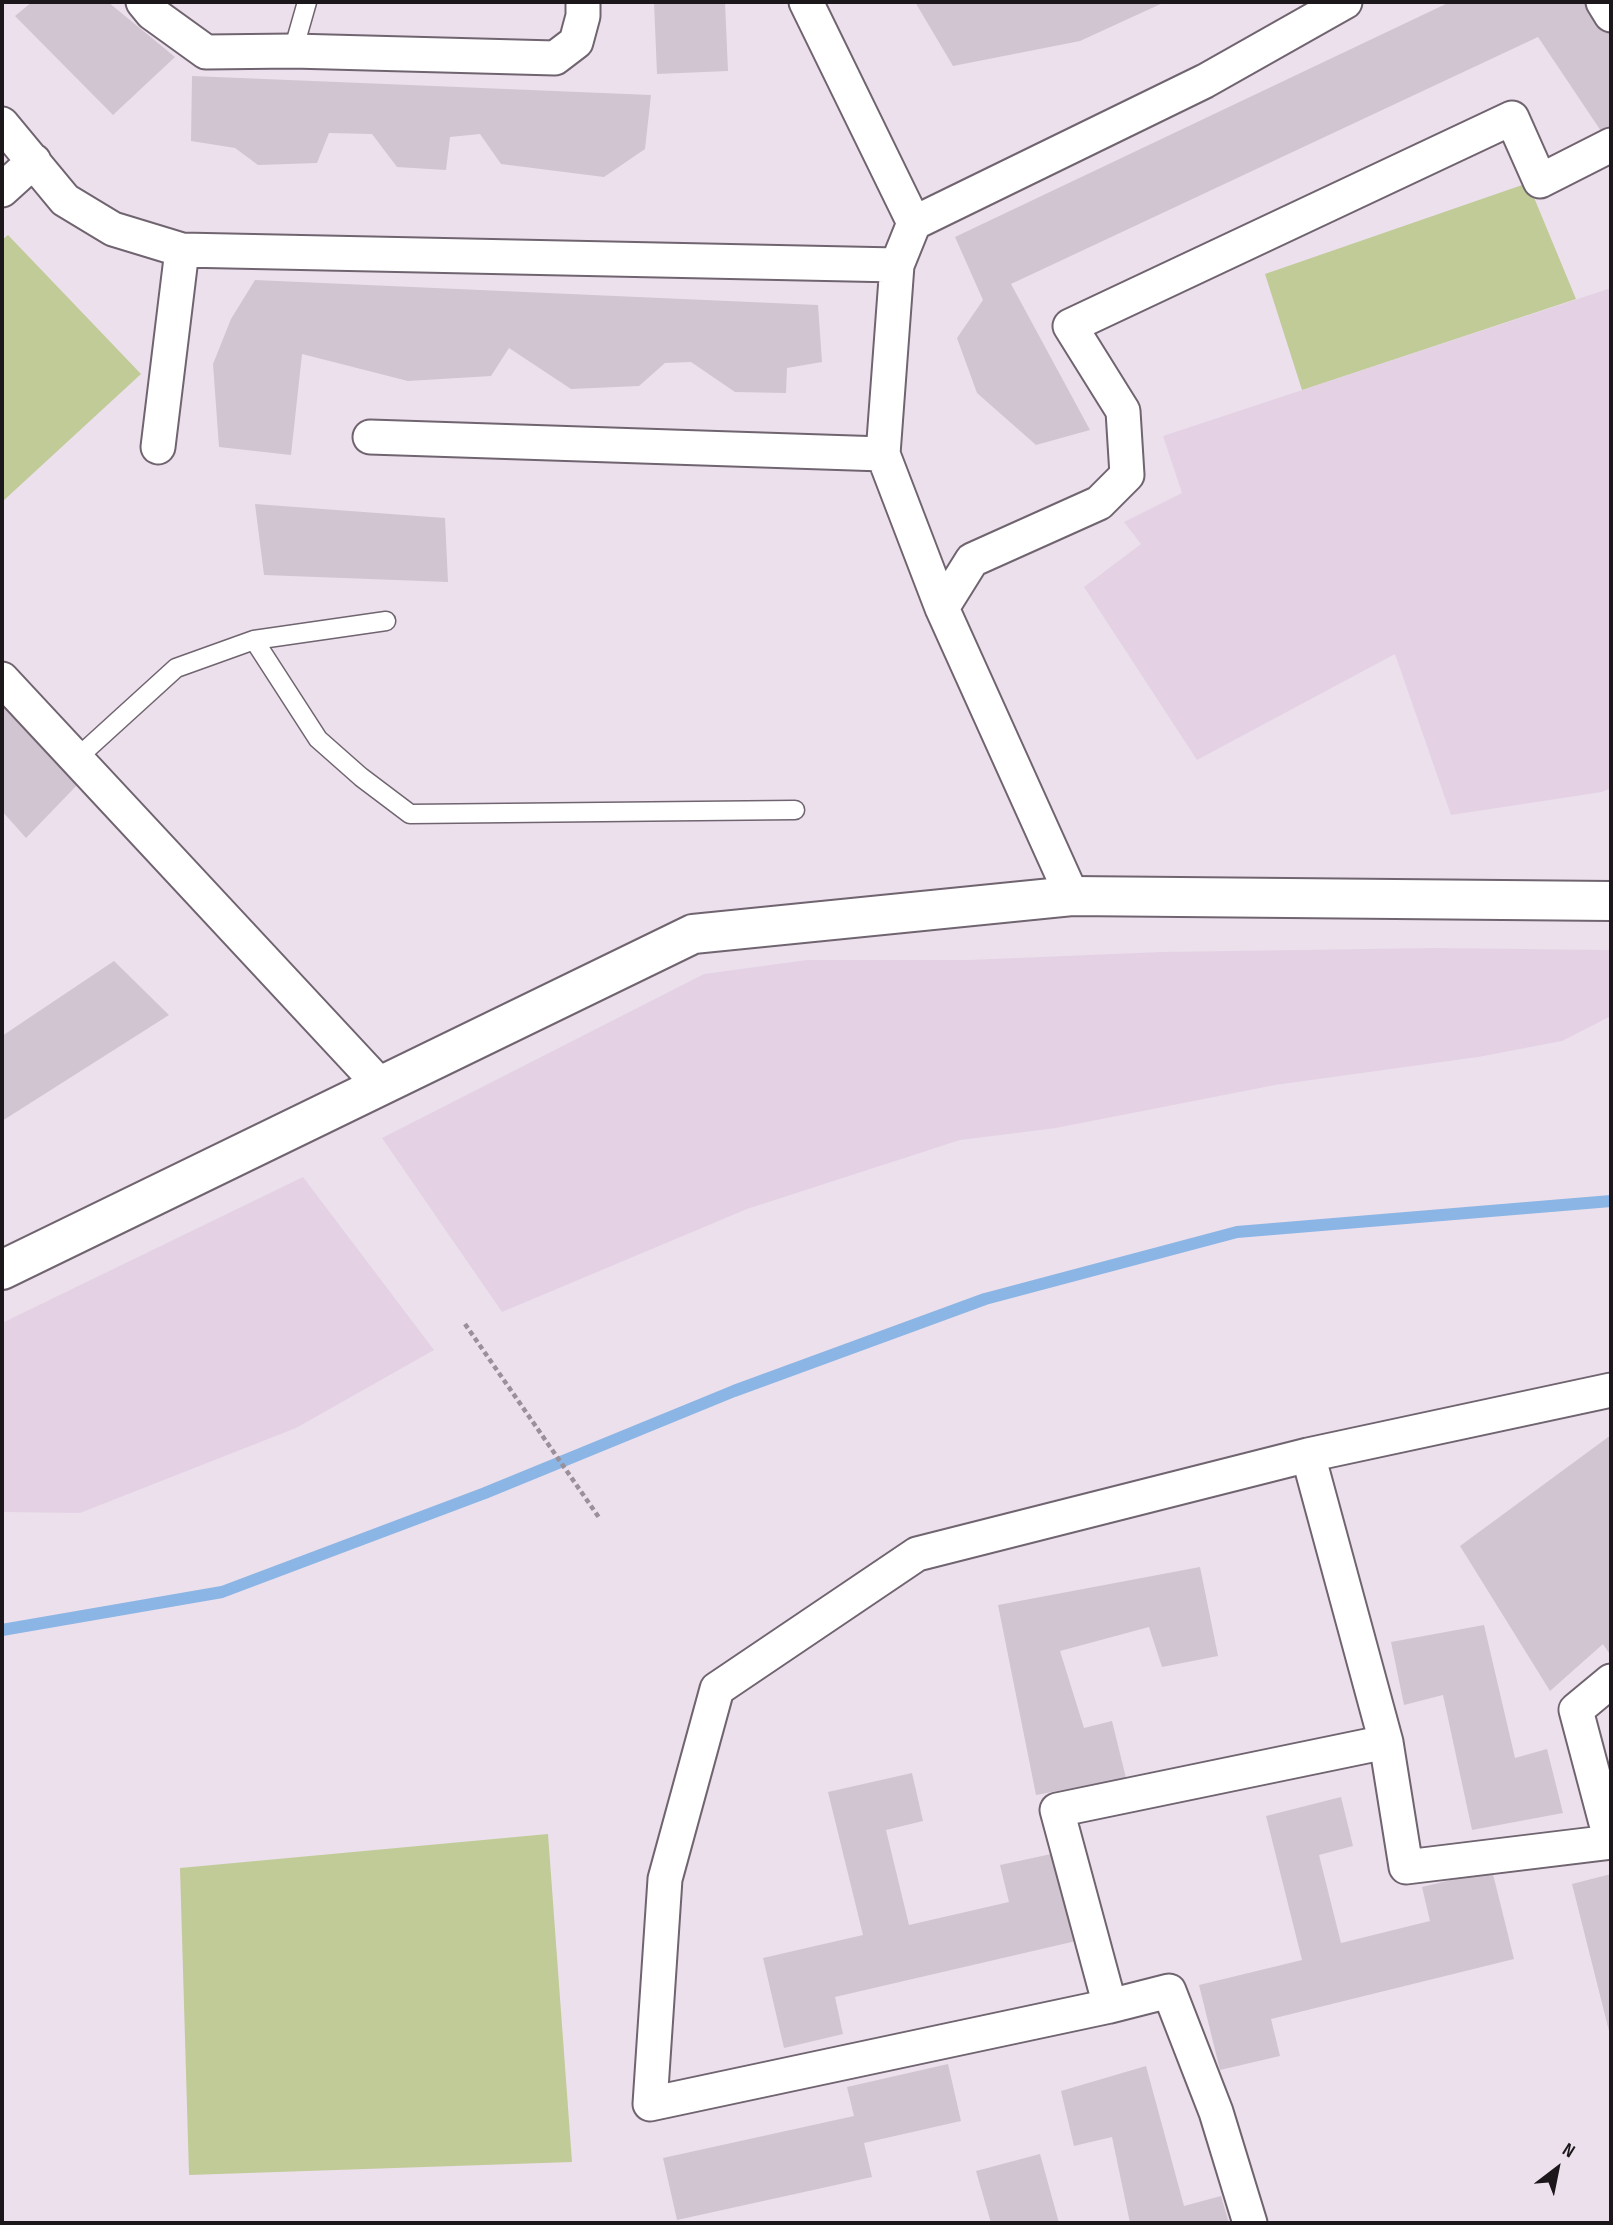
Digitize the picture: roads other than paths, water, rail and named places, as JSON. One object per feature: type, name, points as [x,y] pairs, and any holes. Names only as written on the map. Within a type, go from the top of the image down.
[{"type":"main road","points":[[2,1270],[693,934],[1072,896],[1611,901]]},
{"type":"street","points":[[143,2],[152,13],[206,52],[293,51],[555,58],[576,42],[583,16],[583,2]]},
{"type":"street","points":[[806,2],[914,223]]},
{"type":"street","points":[[1072,896],[942,608],[883,454],[897,265],[914,223],[1205,81],[1345,2]]},
{"type":"street","points":[[1603,2],[1611,15]]},
{"type":"street","points":[[942,608],[972,560],[1099,503],[1127,475],[1123,411],[1070,326],[1511,118],[1540,181],[1611,145]]},
{"type":"street","points":[[2,124],[65,200],[113,229],[182,250],[897,265]]},
{"type":"street","points":[[2,190],[34,161]]},
{"type":"street","points":[[158,447],[182,250]]},
{"type":"street","points":[[370,438],[883,454]]},
{"type":"street","points":[[2,679],[381,1086]]},
{"type":"street","points":[[1250,2223],[1216,2112],[1169,1991],[1110,2006],[650,2104],[665,1879],[717,1689],[917,1554],[1308,1455],[1611,1391]]},
{"type":"street","points":[[1308,1455],[1386,1742],[1406,1867],[1611,1842],[1576,1710],[1611,1681]]},
{"type":"street","points":[[1110,2006],[1057,1810],[1386,1742]]},
{"type":"lane","points":[[293,51],[307,2]]},
{"type":"lane","points":[[76,759],[176,668],[254,640],[386,621]]},
{"type":"lane","points":[[254,640],[318,738],[361,777],[410,814],[795,810]]},
{"type":"waterway","points":[[2,1630],[222,1592],[485,1493],[734,1391],[985,1299],[1237,1232],[1611,1201]]}]
